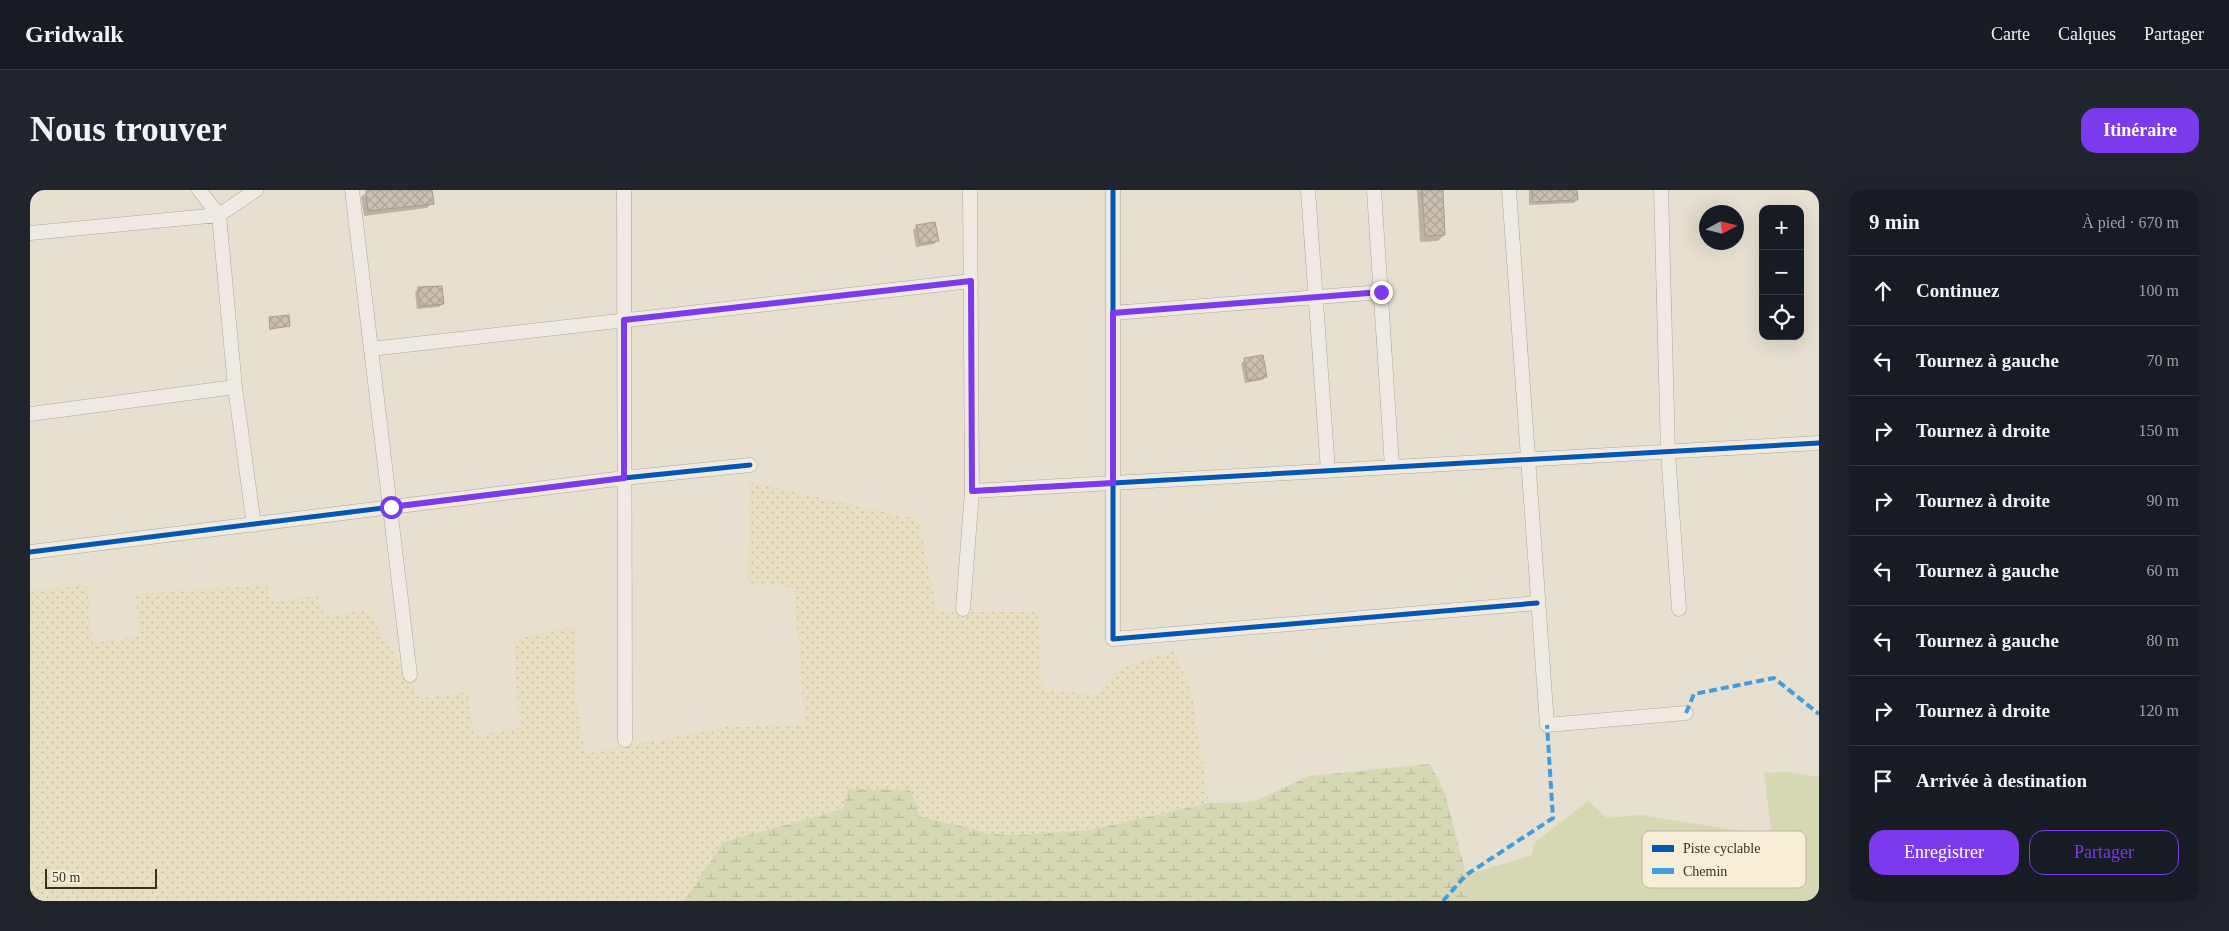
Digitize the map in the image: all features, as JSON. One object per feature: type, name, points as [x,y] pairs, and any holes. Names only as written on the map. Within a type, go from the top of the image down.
[{"type":"street","points":[[199,190],[218,215],[235,387],[254,525]]},
{"type":"street","points":[[30,232],[218,215],[256,190]]},
{"type":"street","points":[[352,190],[410,675]]},
{"type":"street","points":[[624,190],[625,740]]},
{"type":"street","points":[[963,609],[972,491],[970,190]]},
{"type":"street","points":[[1113,190],[1114,639],[1537,603]]},
{"type":"street","points":[[1308,190],[1328,471]]},
{"type":"street","points":[[1374,190],[1392,468]]},
{"type":"street","points":[[1509,190],[1537,603],[1548,725],[1686,713]]},
{"type":"street","points":[[1661,190],[1668,452],[1679,609]]},
{"type":"street","points":[[372,349],[971,281]]},
{"type":"street","points":[[1113,313],[1381,292]]},
{"type":"street","points":[[30,414],[235,387]]},
{"type":"street","points":[[972,491],[1819,443]]},
{"type":"street","points":[[30,552],[624,478],[750,465]]},
{"type":"shaded area","points":[[750,482],[919,520],[937,612],[1038,612],[1042,689],[1095,695],[1120,668],[1174,651],[1191,691],[1209,803],[1090,830],[1021,835],[989,834],[920,817],[843,809],[724,842],[684,901],[30,901],[30,591],[87,585],[93,643],[140,636],[136,594],[267,585],[270,602],[318,596],[324,617],[367,610],[421,698],[468,692],[474,736],[520,728],[513,640],[576,626],[576,701],[585,754],[727,727],[805,726],[794,588],[748,583]]},
{"type":"green space","points":[[1430,764],[1445,793],[1473,901],[684,901],[724,842],[843,809],[848,789],[910,790],[920,817],[989,834],[1021,835],[1090,830],[1209,803],[1253,802],[1310,776]]},
{"type":"green space","points":[[1785,772],[1819,777],[1819,901],[1473,901],[1466,875],[1532,855],[1534,843],[1588,801],[1607,818],[1641,815],[1741,831],[1642,831],[1642,888],[1806,888],[1806,831],[1771,831],[1764,773]]},
{"type":"building","points":[[366,190],[432,190],[434,204],[368,211]]},
{"type":"building","points":[[1422,190],[1443,190],[1445,235],[1425,236]]},
{"type":"building","points":[[1532,190],[1577,190],[1578,200],[1533,202]]},
{"type":"building","points":[[935,222],[939,241],[920,244],[916,225]]},
{"type":"building","points":[[442,286],[444,304],[420,306],[418,287]]},
{"type":"building","points":[[289,315],[290,326],[270,329],[269,317]]},
{"type":"building","points":[[1263,355],[1267,377],[1248,381],[1244,358]]},
{"type":"marked path","points":[[1686,713],[1694,694],[1774,678],[1819,714]]},
{"type":"marked path","points":[[1443,901],[1466,875],[1553,818],[1547,725]]},
{"type":"cycle path","points":[[1113,190],[1113,639],[1537,603]]},
{"type":"cycle path","points":[[972,491],[1819,443]]},
{"type":"cycle path","points":[[30,552],[624,478],[750,465]]},
{"type":"route","points":[[391,507],[624,478],[624,320],[971,281],[972,491],[1113,483],[1113,313],[1381,292]]}]
